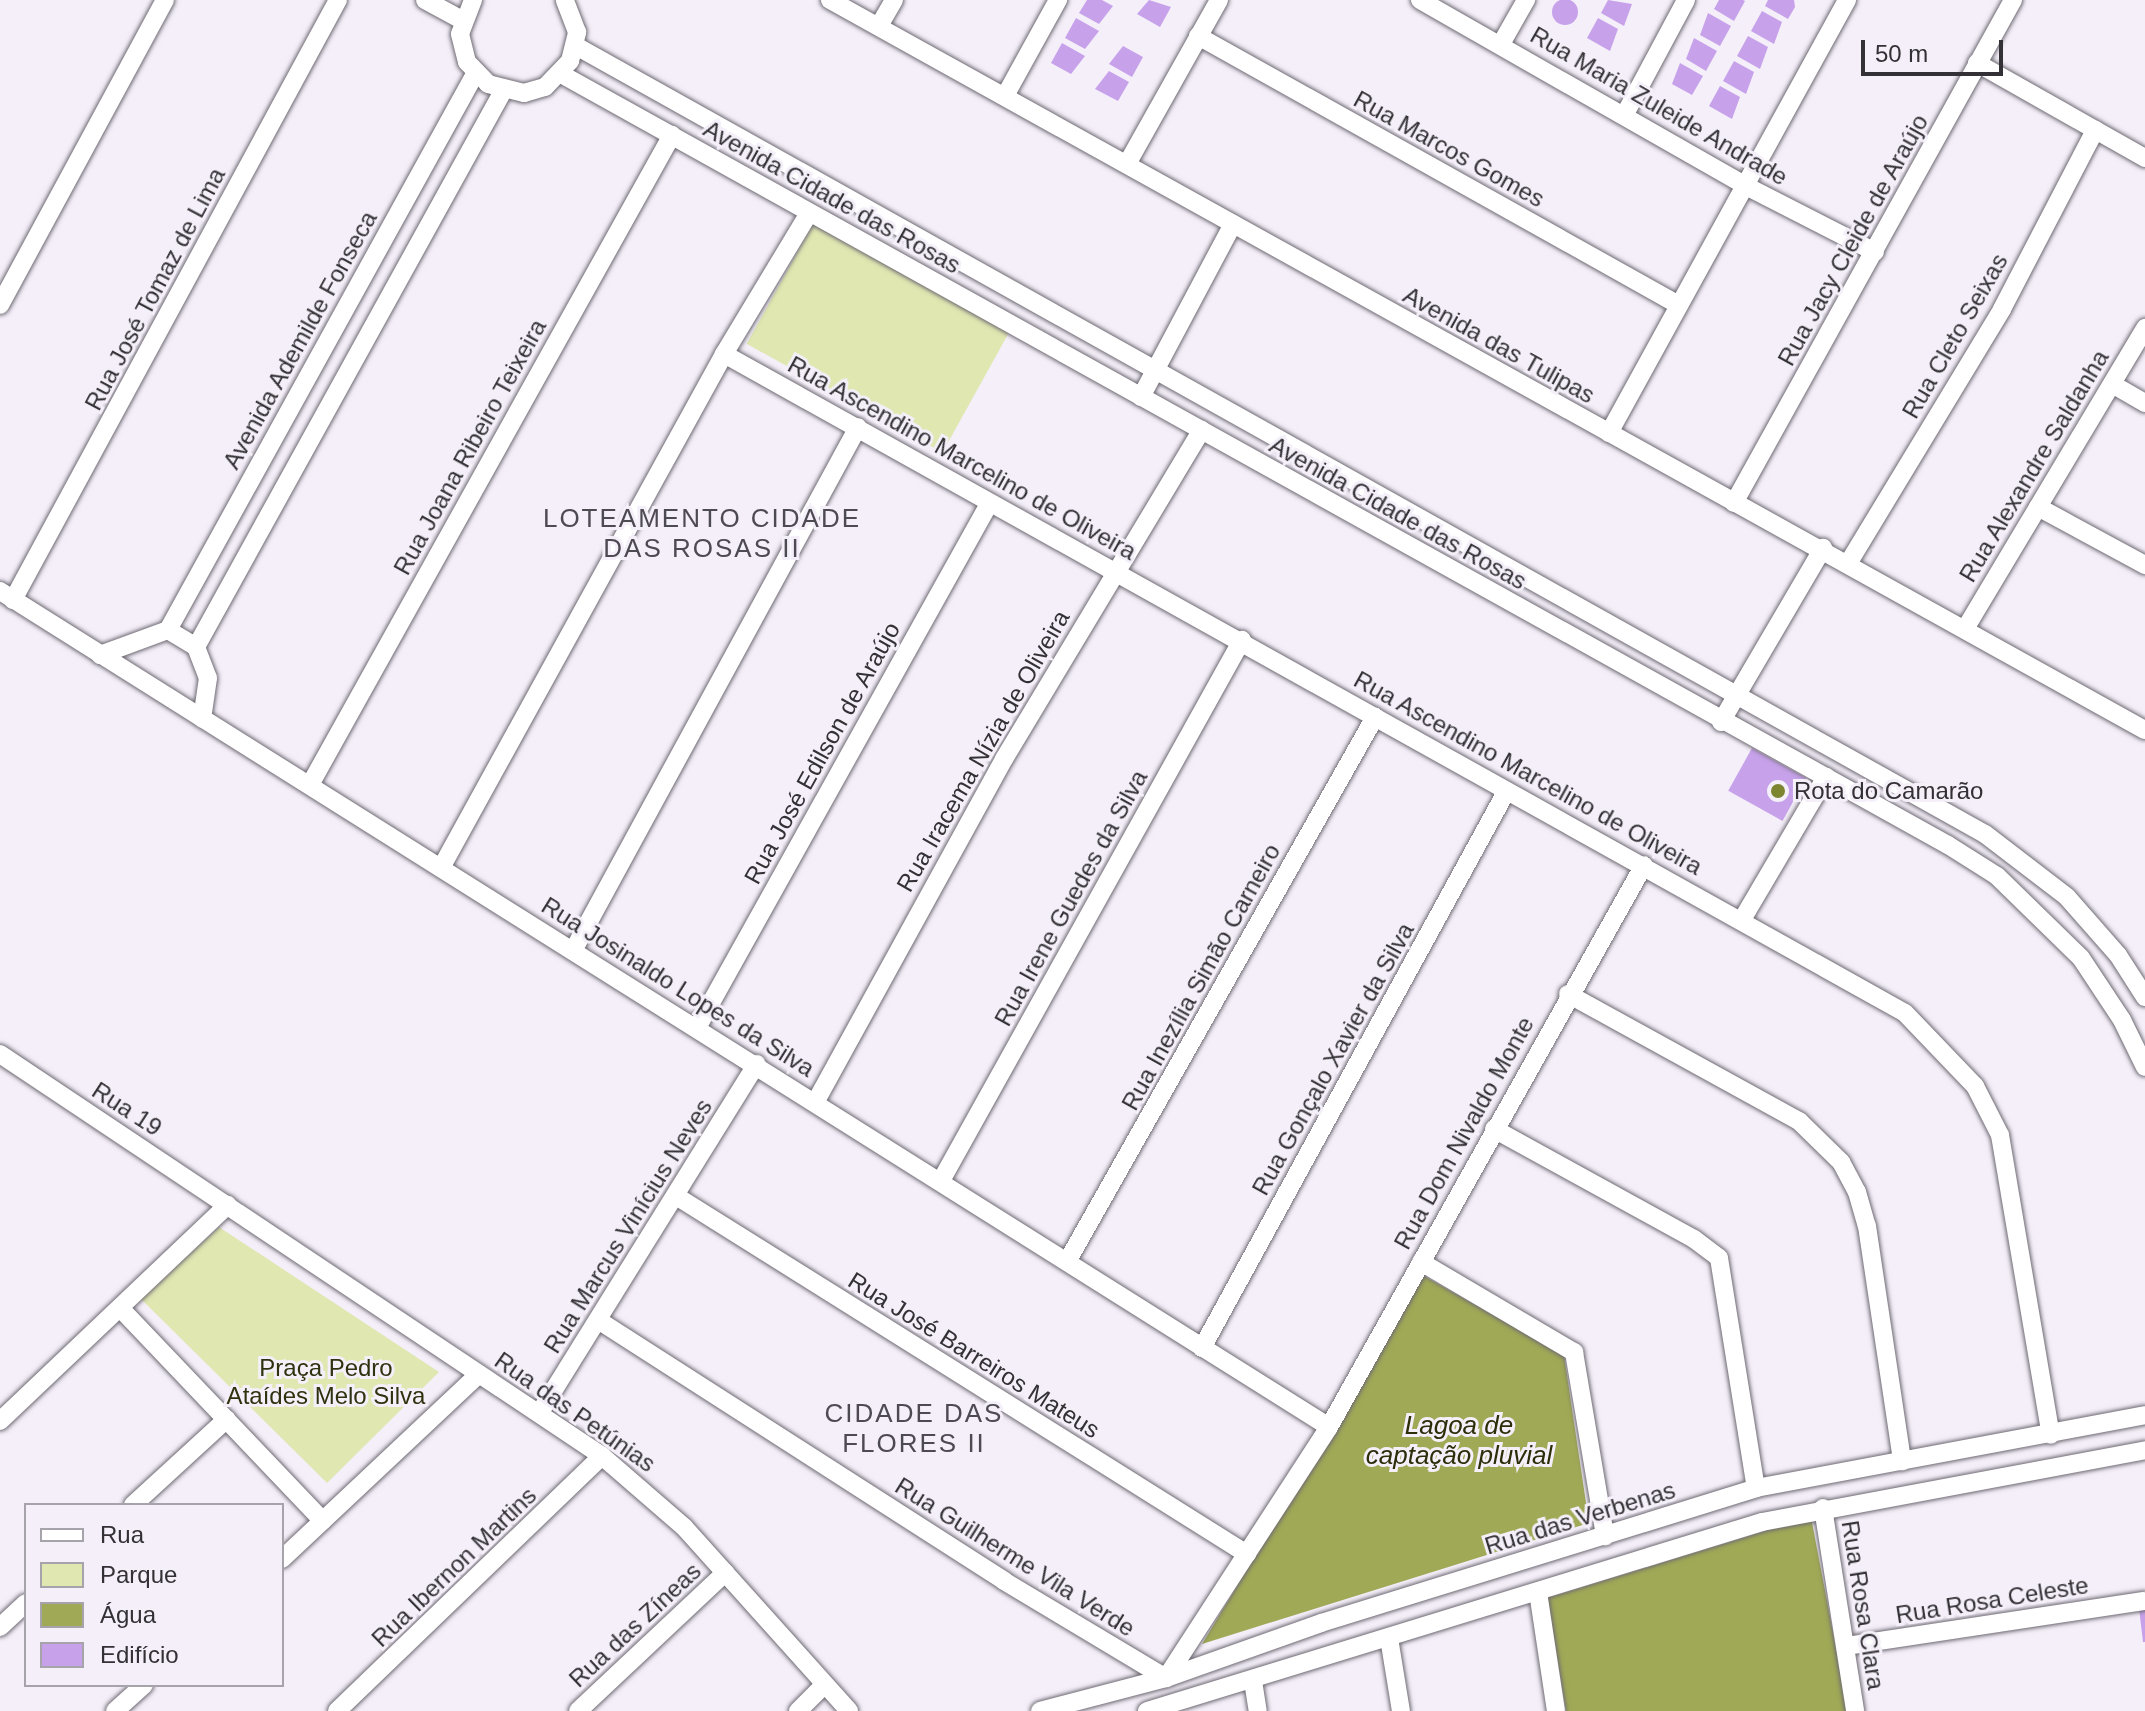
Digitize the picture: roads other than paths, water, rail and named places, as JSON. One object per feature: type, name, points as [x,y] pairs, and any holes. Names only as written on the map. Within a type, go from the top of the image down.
[{"type":"street","points":[[0,305],[165,0]]},
{"type":"street","name":"Rua José Tomaz de Lima","points":[[7,595],[338,0]]},
{"type":"street","points":[[425,0],[462,20]]},
{"type":"street","points":[[473,0],[462,20],[462,48],[475,74],[503,91],[545,87],[561,74],[576,46],[574,18],[565,0]]},
{"type":"street","name":"Avenida das Tulipas","points":[[830,0],[1734,503],[1849,562],[2145,730]]},
{"type":"street","points":[[879,26],[894,0]]},
{"type":"street","points":[[1005,96],[1058,0]]},
{"type":"street","points":[[1127,164],[1219,0]]},
{"type":"street","name":"Rua Maria Zuleide Andrade","points":[[1420,0],[1625,114],[1744,185],[1875,252]]},
{"type":"street","points":[[1501,44],[1526,0]]},
{"type":"street","points":[[1625,114],[1686,0]]},
{"type":"street","points":[[1609,433],[1677,304],[1847,0]]},
{"type":"street","name":"Rua Jacy Cleide de Araújo","points":[[1734,503],[2013,0]]},
{"type":"street","name":"Rua Marcos Gomes","points":[[1198,36],[1677,304]]},
{"type":"street","name":"Avenida Cidade das Rosas","points":[[576,46],[1937,805],[2033,865],[2095,926],[2145,997]]},
{"type":"street","points":[[1977,63],[2145,158]]},
{"type":"street","name":"Avenida Ademilde Fonseca","points":[[168,630],[475,74]]},
{"type":"street","name":"Avenida Cidade das Rosas","points":[[561,74],[1721,722],[1948,845],[2025,900],[2103,989],[2145,1067]]},
{"type":"street","points":[[196,647],[503,91]]},
{"type":"street","name":"Rua Cleto Seixas","points":[[1849,562],[2002,309],[2095,130]]},
{"type":"street","name":"Rua Joana Ribeiro Teixeira","points":[[311,783],[672,135]]},
{"type":"street","points":[[441,868],[724,354],[809,213]]},
{"type":"street","points":[[1141,397],[1233,224]]},
{"type":"street","name":"Rua Alexandre Saldanha","points":[[1965,629],[2145,328]]},
{"type":"street","name":"Rua Ascendino Marcelino de Oliveira","points":[[724,354],[858,427],[989,504],[1242,640],[1506,792],[1743,918],[1905,1013],[1957,1064],[1982,1098],[2007,1159],[2051,1435]]},
{"type":"street","points":[[2112,384],[2145,403]]},
{"type":"street","points":[[574,949],[858,427]]},
{"type":"street","name":"Rua Iracema Nízia de Oliveira","points":[[816,1101],[1114,570],[1202,430]]},
{"type":"street","name":"Rua José Edilson de Araújo","points":[[698,1026],[989,504]]},
{"type":"street","points":[[2038,507],[2145,565]]},
{"type":"street","points":[[1721,722],[1823,548]]},
{"type":"street","name":"Rua Josinaldo Lopes da Silva","points":[[7,595],[942,1179],[1329,1427]]},
{"type":"street","points":[[100,655],[168,630],[196,647],[208,678],[202,719]]},
{"type":"street","name":"Rua Irene Guedes da Silva","points":[[942,1179],[1242,640]]},
{"type":"street","name":"Rua Inezília Simão Carneiro","points":[[1068,1260],[1375,717]]},
{"type":"street","points":[[1743,918],[1826,777]]},
{"type":"street","name":"Rua Gonçalo Xavier da Silva","points":[[1202,1348],[1506,792]]},
{"type":"street","name":"Rua Dom Nivaldo Monte","points":[[1166,1678],[1329,1427],[1568,994],[1644,865]]},
{"type":"street","points":[[1568,994],[1799,1121],[1841,1162],[1857,1192],[1867,1226],[1902,1461]]},
{"type":"street","name":"Rua 19","points":[[0,1054],[228,1205]]},
{"type":"street","name":"Rua Marcus Vinícius Neves","points":[[540,1412],[757,1064]]},
{"type":"street","points":[[1494,1129],[1716,1253],[1726,1275],[1756,1488]]},
{"type":"street","name":"Rua José Barreiros Mateus","points":[[676,1196],[1247,1554]]},
{"type":"street","points":[[0,1421],[122,1310],[228,1205]]},
{"type":"street","name":"Rua das Petúnias","points":[[228,1205],[540,1412],[659,1502],[849,1711]]},
{"type":"street","points":[[1421,1262],[1574,1352],[1605,1536]]},
{"type":"street","points":[[122,1310],[323,1521]]},
{"type":"street","name":"Rua Guilherme Vila Verde","points":[[598,1320],[1004,1581],[1166,1678]]},
{"type":"street","points":[[284,1557],[479,1374]]},
{"type":"street","name":"Rua das Verbenas","points":[[1040,1711],[1166,1678],[1321,1623],[1756,1488],[2145,1415]]},
{"type":"street","points":[[135,1503],[227,1419]]},
{"type":"street","points":[[1147,1711],[1823,1508],[2145,1450]]},
{"type":"street","name":"Rua Ibernon Martins","points":[[337,1711],[602,1456]]},
{"type":"street","name":"Rua Rosa Clara","points":[[1823,1508],[1855,1711]]},
{"type":"street","name":"Rua das Zíneas","points":[[578,1711],[725,1573]]},
{"type":"street","points":[[1538,1592],[1556,1711]]},
{"type":"street","name":"Rua Rosa Celeste","points":[[1846,1646],[2145,1601]]},
{"type":"street","points":[[0,1627],[24,1605]]},
{"type":"street","points":[[1389,1638],[1401,1711]]},
{"type":"street","points":[[1166,1678],[1172,1704]]},
{"type":"street","points":[[1253,1681],[1258,1711]]},
{"type":"street","points":[[798,1711],[824,1685]]},
{"type":"street","points":[[115,1711],[142,1687]]},
{"type":"water","name":"Lagoa de captação pluvial","points":[[1424,1276],[1564,1355],[1589,1523],[1202,1644]]},
{"type":"water","points":[[1811,1517],[1848,1711],[1566,1711],[1547,1598]]},
{"type":"place","name":"Rota do Camarão","points":[[1778,791]]},
{"type":"district","name":"LOTEAMENTO CIDADE DAS ROSAS II","points":[[702,534]]},
{"type":"district","name":"CIDADE DAS FLORES II","points":[[914,1429]]},
{"type":"park label","name":"Praça Pedro Ataídes Melo Silva","points":[[326,1382]]}]
